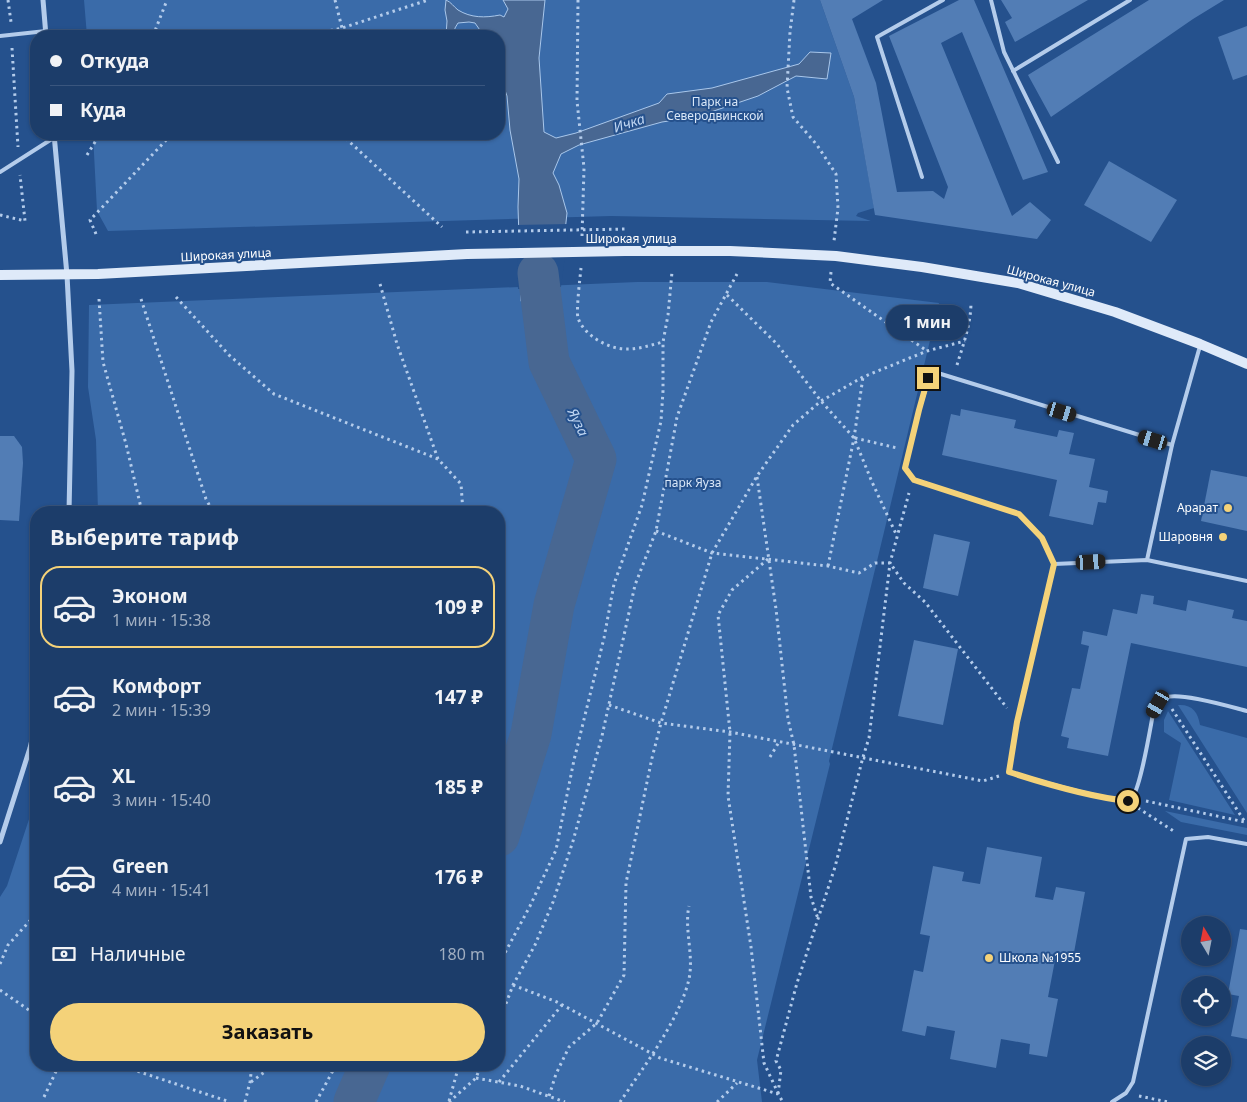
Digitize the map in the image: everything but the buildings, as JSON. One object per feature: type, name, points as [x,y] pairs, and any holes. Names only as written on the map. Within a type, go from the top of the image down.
[{"type":"main road","name":"Широкая улица","points":[[0,276],[67,275],[467,254],[730,251],[833,256],[922,267],[1018,283],[1115,312],[1247,364]]},
{"type":"street","points":[[44,0],[46,30]]},
{"type":"street","points":[[55,140],[67,275],[72,371],[70,506]]},
{"type":"street","points":[[0,842],[30,748]]},
{"type":"lane","points":[[922,177],[876,37],[943,0]]},
{"type":"lane","points":[[991,0],[1004,52],[1058,162]]},
{"type":"lane","points":[[1013,70],[1130,0]]},
{"type":"lane","points":[[0,36],[30,34]]},
{"type":"lane","points":[[0,172],[49,140]]},
{"type":"lane","points":[[1147,560],[1172,445],[1200,344]]},
{"type":"lane","points":[[1172,445],[941,374],[928,378],[905,468],[914,480],[1019,514],[1042,538],[1054,564],[1017,722],[1009,772],[1113,800],[1128,801],[1133,798],[1138,783],[1153,714],[1158,704],[1165,698],[1178,695],[1247,711]]},
{"type":"lane","points":[[1054,564],[1147,560],[1247,581]]},
{"type":"lane","points":[[1112,1102],[1126,1093],[1133,1082],[1186,839],[1208,837],[1247,844]]},
{"type":"path","points":[[0,216],[25,221],[18,160],[8,0]]},
{"type":"path","points":[[156,30],[167,0]]},
{"type":"path","points":[[335,0],[342,28]]},
{"type":"path","points":[[333,30],[428,0]]},
{"type":"path","points":[[578,0],[577,101],[584,168],[582,244]]},
{"type":"path","points":[[794,0],[787,88],[793,117],[817,145],[836,174],[838,198],[830,283],[927,351]]},
{"type":"path","points":[[86,155],[96,140]]},
{"type":"path","points":[[96,234],[90,220],[166,140]]},
{"type":"path","points":[[348,140],[442,227]]},
{"type":"path","points":[[466,232],[625,229]]},
{"type":"path","points":[[581,262],[578,318],[587,333],[602,343],[626,350],[644,348],[662,342]]},
{"type":"path","points":[[505,953],[530,906],[556,850],[574,760],[604,638],[614,584],[642,506],[661,421],[663,391],[662,342],[668,315],[672,272]]},
{"type":"path","points":[[505,1007],[553,902],[573,840],[602,736],[635,585],[656,531],[677,417],[711,322],[737,274]]},
{"type":"path","points":[[380,284],[397,344],[438,459],[461,484],[463,506]]},
{"type":"path","points":[[726,295],[777,344],[821,401],[854,438],[896,536]]},
{"type":"path","points":[[176,297],[229,355],[274,394],[438,459]]},
{"type":"path","points":[[99,298],[104,362],[141,506]]},
{"type":"path","points":[[141,299],[210,506]]},
{"type":"path","points":[[952,378],[965,341],[971,302]]},
{"type":"path","points":[[549,1096],[556,1074],[569,1048],[597,1022],[624,975],[626,883],[652,758],[712,553],[757,476],[794,425],[821,401],[863,377],[927,351],[965,341]]},
{"type":"path","points":[[828,566],[854,438],[863,377]]},
{"type":"path","points":[[854,438],[909,450]]},
{"type":"path","points":[[757,476],[776,609],[788,719],[794,745],[811,897],[818,919]]},
{"type":"path","points":[[778,1094],[780,1070],[776,1061],[797,983],[835,867],[869,738],[890,562],[896,536],[914,480]]},
{"type":"path","points":[[656,531],[712,553],[828,566],[859,573],[875,563],[890,562]]},
{"type":"path","points":[[768,559],[732,590],[718,615],[730,732],[728,796],[751,947],[764,1063],[783,1102]]},
{"type":"path","points":[[890,562],[904,583],[925,602],[953,637],[1017,722]]},
{"type":"path","points":[[1165,698],[1246,822]]},
{"type":"path","points":[[609,705],[661,723],[730,732],[983,781],[1009,772]]},
{"type":"path","points":[[770,757],[779,742]]},
{"type":"path","points":[[1133,798],[1246,822]]},
{"type":"path","points":[[1128,801],[1186,839]]},
{"type":"path","points":[[620,1102],[652,1054],[681,1002],[689,977],[689,906]]},
{"type":"path","points":[[0,964],[8,945],[30,921]]},
{"type":"path","points":[[514,985],[597,1022],[660,1058],[778,1094]]},
{"type":"path","points":[[0,990],[30,1011]]},
{"type":"path","points":[[499,1082],[562,1005]]},
{"type":"path","points":[[44,1097],[56,1071]]},
{"type":"path","points":[[137,1071],[230,1102]]},
{"type":"path","points":[[245,1102],[251,1071]]},
{"type":"path","points":[[250,1082],[266,1071]]},
{"type":"path","points":[[316,1102],[333,1071]]},
{"type":"path","points":[[449,1102],[457,1071]]},
{"type":"path","points":[[449,1102],[476,1078],[479,1071]]},
{"type":"path","points":[[476,1078],[520,1086],[565,1102]]},
{"type":"path","points":[[716,1102],[738,1083]]},
{"type":"path","points":[[1126,1093],[1168,1102]]},
{"type":"green space","name":"Парк на Северодвинской","points":[[84,0],[820,0],[854,97],[874,208],[858,213],[856,216],[871,221],[611,216],[108,231],[97,211],[93,140],[505,140],[505,30],[86,30]]},
{"type":"green space","name":"парк Яуза","points":[[637,282],[767,282],[939,303],[829,761],[830,764],[757,1060],[762,1102],[0,1102],[0,897],[7,886],[30,816],[30,1071],[505,1071],[505,506],[98,506],[96,440],[88,387],[89,305]]},
{"type":"green space","points":[[1178,705],[1191,707],[1198,716],[1200,725],[1247,738],[1247,813]]},
{"type":"green space","points":[[1168,711],[1235,815],[1169,800],[1181,743],[1164,732],[1164,720]]},
{"type":"green space","points":[[1165,811],[1247,828],[1247,835],[1181,822]]},
{"type":"water","name":"Ичка","points":[[446,0],[458,10],[468,15],[484,17],[500,15],[504,17],[508,9],[503,0],[545,0],[539,58],[544,132],[556,138],[576,133],[659,103],[667,94],[712,88],[799,64],[810,52],[831,53],[827,79],[796,76],[758,96],[696,117],[662,122],[579,145],[561,154],[553,173],[559,185],[567,213],[556,315],[544,332],[521,301],[519,179],[505,90],[505,30],[480,30],[475,23],[469,22],[458,23],[455,30],[446,30]]},
{"type":"pier","points":[[569,224],[561,287],[518,289],[516,225]]},
{"type":"waterway","name":"Яуза","points":[[505,817],[531,734],[554,605],[596,459],[549,362],[538,273]]},
{"type":"waterway","name":"Яуза","points":[[354,1102],[367,1071]]},
{"type":"place","name":"Арарат","points":[[1228,508]]},
{"type":"place","name":"Шаровня","points":[[1223,537]]},
{"type":"place","name":"Школа №1955","points":[[989,958]]},
{"type":"route","points":[[928,378],[905,468],[914,480],[1019,514],[1042,538],[1054,564],[1017,722],[1009,772],[1113,800],[1128,801]]}]
